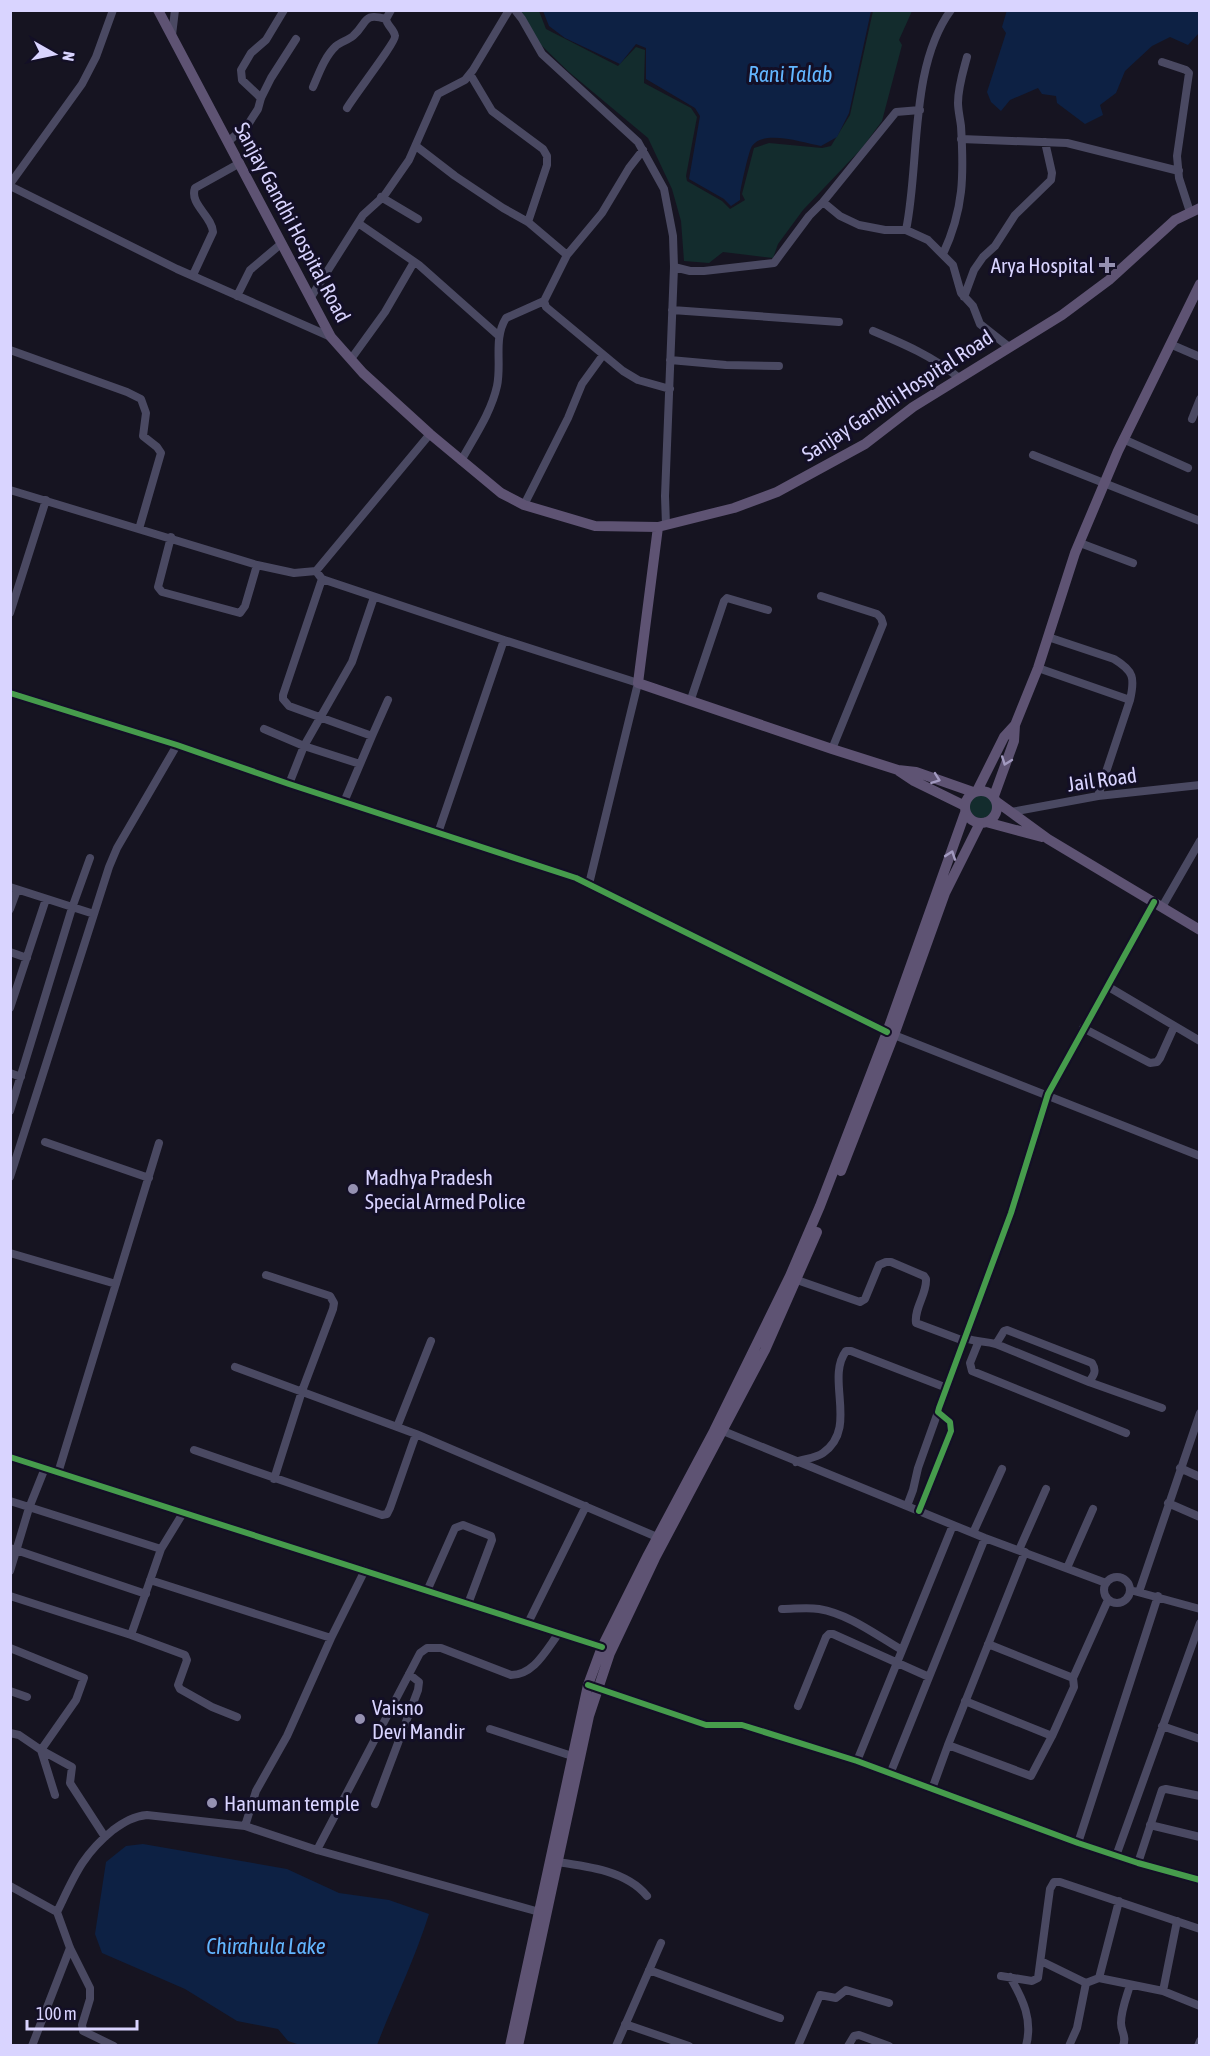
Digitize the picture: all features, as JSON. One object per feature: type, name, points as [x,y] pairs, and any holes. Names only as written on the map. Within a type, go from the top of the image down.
[{"type":"main road","name":"Sanjay Gandhi Hospital Road","points":[[158,10],[331,338],[363,373],[501,494],[524,506],[595,526],[662,526],[734,508],[777,492],[865,444],[913,407],[958,377],[1062,315],[1109,280],[1175,220],[1195,210]]},
{"type":"main road","points":[[518,2046],[572,1756],[602,1647],[724,1411],[790,1276],[945,893],[983,822],[994,816],[995,799],[1014,741],[1015,725],[1038,668],[1080,543],[1123,439],[1200,284]]},
{"type":"main road","points":[[662,526],[639,683],[898,770],[916,772],[975,792],[986,791],[1048,839],[1200,930]]},
{"type":"main road","points":[[510,2046],[557,1862],[589,1716],[593,1686],[655,1558],[765,1350],[797,1280],[890,1033],[969,796],[975,792],[1004,737],[1015,725]]},
{"type":"main road","points":[[898,770],[965,809],[972,820],[1048,839]]},
{"type":"street","points":[[113,10],[96,57],[82,84],[12,180],[177,269],[331,338]]},
{"type":"street","points":[[172,35],[175,10]]},
{"type":"street","points":[[261,98],[242,80],[241,70],[251,53],[266,40],[284,10]]},
{"type":"street","points":[[386,19],[391,10]]},
{"type":"street","points":[[311,297],[358,223],[384,196],[409,160],[438,94],[465,80],[509,10]]},
{"type":"street","points":[[515,10],[542,54],[638,142],[664,189],[673,236],[674,267],[662,526]]},
{"type":"street","points":[[906,230],[911,205],[920,110],[929,58],[944,20],[951,10]]},
{"type":"street","points":[[313,87],[326,58],[335,47],[351,37],[369,17],[386,19],[395,35],[393,44],[347,108]]},
{"type":"street","points":[[229,141],[249,123],[258,109],[271,78],[296,39]]},
{"type":"street","points":[[943,254],[958,218],[962,192],[958,102],[967,57]]},
{"type":"street","points":[[1162,62],[1186,70],[1189,74],[1177,156],[1179,171],[1195,210]]},
{"type":"street","points":[[470,74],[492,111],[543,149],[547,156],[547,165],[528,222]]},
{"type":"street","points":[[674,267],[690,271],[704,271],[774,263],[790,239],[896,112],[920,110]]},
{"type":"street","points":[[961,139],[1067,142],[1179,171]]},
{"type":"street","points":[[964,297],[974,270],[995,246],[1015,214],[1051,180],[1052,173],[1045,142]]},
{"type":"street","points":[[416,146],[455,176],[528,222],[567,255]]},
{"type":"street","points":[[461,461],[492,402],[498,384],[499,336],[506,318],[544,301],[567,255],[602,213],[629,168],[643,150]]},
{"type":"street","points":[[193,275],[213,232],[213,226],[195,199],[195,188],[240,163]]},
{"type":"street","points":[[381,197],[418,219]]},
{"type":"street","points":[[823,202],[840,216],[859,225],[885,230],[906,230],[928,240],[953,265],[957,274],[958,288],[973,306],[980,324],[1009,347]]},
{"type":"street","points":[[358,223],[414,261],[499,336]]},
{"type":"street","points":[[237,296],[250,270],[282,243]]},
{"type":"street","points":[[351,359],[385,312],[414,261]]},
{"type":"street","points":[[544,301],[546,307],[623,372],[638,380],[670,389]]},
{"type":"street","points":[[672,310],[839,322]]},
{"type":"street","points":[[873,331],[918,350],[938,361],[958,377]]},
{"type":"street","points":[[1170,344],[1200,357]]},
{"type":"street","points":[[10,350],[141,399],[146,407],[142,436],[158,447],[161,453],[139,529]]},
{"type":"street","points":[[524,506],[582,384],[603,355]]},
{"type":"street","points":[[670,360],[726,365],[779,366]]},
{"type":"street","points":[[1192,419],[1200,399]]},
{"type":"street","points":[[10,490],[171,537],[257,565],[294,573],[316,571],[430,434]]},
{"type":"street","points":[[1123,439],[1188,468]]},
{"type":"street","points":[[1033,455],[1200,521]]},
{"type":"street","points":[[10,613],[46,500]]},
{"type":"street","points":[[171,537],[158,587],[162,592],[240,613],[245,606],[257,565]]},
{"type":"street","points":[[1080,543],[1132,563]]},
{"type":"street","points":[[316,571],[322,579],[639,683],[589,884]]},
{"type":"street","points":[[322,579],[282,695],[283,699],[289,706],[372,736]]},
{"type":"street","points":[[821,596],[877,614],[883,624],[832,749]]},
{"type":"street","points":[[289,784],[304,746],[352,662],[374,597]]},
{"type":"street","points":[[691,699],[727,598],[735,598],[768,610]]},
{"type":"street","points":[[1048,637],[1114,659],[1133,678],[1130,700],[1098,796]]},
{"type":"street","points":[[438,833],[504,640]]},
{"type":"street","points":[[1038,668],[1130,700]]},
{"type":"street","points":[[10,693],[177,745],[589,884],[890,1033],[1200,1156]]},
{"type":"street","points":[[344,802],[388,700]]},
{"type":"street","points":[[264,729],[304,746],[360,764]]},
{"type":"street","points":[[10,1177],[109,867],[117,848],[177,745]]},
{"type":"street","name":"Jail Road","points":[[1011,812],[1098,796],[1200,785]]},
{"type":"street","points":[[907,1506],[946,1388],[1011,1213],[1048,1094],[1107,986],[1200,841]]},
{"type":"street","points":[[10,1111],[72,908],[90,858]]},
{"type":"street","points":[[10,909],[14,889],[94,915]]},
{"type":"street","points":[[10,1008],[46,899]]},
{"type":"street","points":[[10,952],[27,958]]},
{"type":"street","points":[[1107,986],[1200,1041]]},
{"type":"street","points":[[1083,1029],[1150,1063],[1157,1062],[1160,1058],[1174,1027]]},
{"type":"street","points":[[10,1073],[21,1077]]},
{"type":"street","points":[[45,1142],[149,1178]]},
{"type":"street","points":[[58,1473],[159,1143]]},
{"type":"street","points":[[10,1253],[116,1284]]},
{"type":"street","points":[[797,1280],[860,1302],[865,1299],[879,1265],[891,1262],[924,1276],[926,1279],[927,1286],[916,1323],[964,1340],[996,1344],[1089,1382],[1162,1408]]},
{"type":"street","points":[[266,1275],[330,1296],[334,1303],[273,1479]]},
{"type":"street","points":[[996,1344],[1007,1330],[1092,1363],[1095,1373],[1089,1382]]},
{"type":"street","points":[[397,1427],[431,1341]]},
{"type":"street","points":[[978,1343],[970,1363],[972,1371],[1126,1433]]},
{"type":"street","points":[[795,1462],[821,1455],[833,1443],[842,1405],[839,1370],[846,1351],[946,1388]]},
{"type":"street","points":[[235,1367],[416,1434],[657,1537]]},
{"type":"street","points":[[919,1511],[951,1431],[950,1422],[938,1412]]},
{"type":"street","points":[[1200,1413],[1196,1433],[1180,1468],[1135,1591],[1125,1601],[1116,1603],[1108,1600],[1104,1592],[1106,1583],[1112,1577],[1121,1577],[1135,1591],[1200,1609]]},
{"type":"street","points":[[723,1431],[985,1538],[1106,1583]]},
{"type":"street","points":[[194,1450],[382,1515],[387,1514],[390,1508],[416,1434]]},
{"type":"street","points":[[10,1457],[602,1647]]},
{"type":"street","points":[[10,1571],[14,1550],[45,1468]]},
{"type":"street","points":[[1180,1468],[1200,1477]]},
{"type":"street","points":[[973,1533],[1002,1469]]},
{"type":"street","points":[[932,1789],[1046,1490]]},
{"type":"street","points":[[10,1501],[161,1549]]},
{"type":"street","points":[[1168,1503],[1200,1517]]},
{"type":"street","points":[[528,1623],[586,1506]]},
{"type":"street","points":[[1067,1568],[1093,1509]]},
{"type":"street","points":[[131,1635],[161,1549],[183,1513]]},
{"type":"street","points":[[427,1590],[455,1528],[463,1525],[491,1536],[492,1540],[468,1604]]},
{"type":"street","points":[[857,1761],[953,1525]]},
{"type":"street","points":[[890,1774],[985,1538]]},
{"type":"street","points":[[14,1550],[146,1594]]},
{"type":"street","points":[[245,1826],[256,1791],[287,1736],[331,1638],[365,1570]]},
{"type":"street","points":[[150,1580],[331,1638]]},
{"type":"street","points":[[10,1596],[131,1635],[184,1655],[188,1660],[178,1688],[237,1718]]},
{"type":"street","points":[[1078,1843],[1158,1596]]},
{"type":"street","points":[[948,1745],[1031,1776],[1074,1687],[1073,1678],[1108,1600]]},
{"type":"street","points":[[782,1609],[817,1609],[845,1617],[902,1650]]},
{"type":"street","points":[[1116,1856],[1200,1623]]},
{"type":"street","points":[[317,1850],[420,1653],[427,1648],[441,1648],[511,1675],[526,1672],[559,1633]]},
{"type":"street","points":[[798,1706],[829,1634],[929,1677]]},
{"type":"street","points":[[988,1644],[1073,1678]]},
{"type":"street","points":[[10,1648],[84,1678],[76,1700],[41,1750]]},
{"type":"street","points":[[375,1804],[418,1690],[419,1682],[409,1674]]},
{"type":"street","points":[[593,1686],[706,1725],[742,1725],[857,1761],[1078,1843],[1200,1880]]},
{"type":"street","points":[[10,1691],[27,1697]]},
{"type":"street","points":[[965,1701],[1052,1736]]},
{"type":"street","points":[[1162,1726],[1200,1739]]},
{"type":"street","points":[[490,1729],[572,1756]]},
{"type":"street","points":[[10,1733],[19,1735],[72,1767],[70,1783],[105,1837]]},
{"type":"street","points":[[41,1750],[55,1796]]},
{"type":"street","points":[[1138,1863],[1162,1790],[1200,1796]]},
{"type":"street","points":[[57,1912],[81,1862],[97,1843],[121,1824],[136,1816],[147,1815],[245,1826],[317,1850],[543,1912]]},
{"type":"street","points":[[1150,1825],[1200,1837]]},
{"type":"street","points":[[557,1862],[587,1866],[606,1872],[639,1887],[647,1896]]},
{"type":"street","points":[[1000,1976],[1035,1981],[1041,1961],[1052,1883],[1060,1882],[1200,1929]]},
{"type":"street","points":[[10,1886],[57,1912],[70,1948],[90,1988],[90,1999],[82,2023],[83,2031],[114,2046]]},
{"type":"street","points":[[1098,1978],[1119,1901]]},
{"type":"street","points":[[1163,1992],[1177,1921]]},
{"type":"street","points":[[616,2046],[662,1943]]},
{"type":"street","points":[[32,2046],[70,1948]]},
{"type":"street","points":[[1041,1961],[1086,1983],[1098,1978],[1163,1992],[1200,2006]]},
{"type":"street","points":[[649,1970],[780,2018]]},
{"type":"street","points":[[1010,1977],[1026,2010],[1029,2025],[1026,2046]]},
{"type":"street","points":[[1069,2046],[1079,2020],[1086,1983]]},
{"type":"street","points":[[1124,2046],[1126,2039],[1121,2025],[1130,1985]]},
{"type":"street","points":[[798,2046],[820,1995],[836,1998],[846,1990],[889,2003]]},
{"type":"street","points":[[625,2024],[689,2046]]},
{"type":"street","points":[[848,2046],[854,2036],[859,2035],[889,2046]]},
{"type":"street","points":[[1198,2046],[1200,2041]]},
{"type":"green space","points":[[521,11],[539,11],[546,29],[618,66],[636,47],[645,50],[644,83],[691,108],[697,117],[687,181],[722,201],[730,209],[745,200],[742,194],[754,148],[769,143],[822,148],[831,146],[850,115],[873,11],[912,11],[899,40],[902,45],[882,121],[862,148],[803,210],[778,244],[773,258],[723,252],[709,263],[684,261],[681,221],[672,189],[648,138],[569,72],[539,43]]},
{"type":"green space","points":[[981,794],[989,798],[993,806],[989,814],[981,818],[973,814],[969,806],[973,798]]},
{"type":"water","name":"Rani Talab","points":[[543,10],[871,11],[849,113],[837,137],[821,146],[785,138],[765,138],[758,141],[752,146],[749,155],[740,200],[731,206],[724,199],[689,179],[700,116],[695,108],[646,79],[646,48],[636,44],[620,64],[565,38],[549,26]]},
{"type":"water","points":[[1007,10],[1199,11],[1199,33],[1188,45],[1170,37],[1152,46],[1125,71],[1116,93],[1100,105],[1103,115],[1085,124],[1057,103],[1056,96],[1042,94],[1038,88],[1010,100],[1001,111],[991,102],[987,92],[1006,33],[1002,27]]},
{"type":"water","name":"Chirahula Lake","points":[[143,1844],[287,1869],[339,1893],[389,1900],[429,1914],[377,2045],[300,2045],[288,2041],[278,2029],[237,2021],[185,1989],[102,1953],[95,1934],[106,1862],[126,1846]]},
{"type":"cycle path","points":[[10,693],[177,745],[576,878],[887,1032]]},
{"type":"cycle path","points":[[919,1511],[951,1431],[950,1422],[938,1412],[939,1408],[1011,1213],[1048,1094],[1154,902]]},
{"type":"cycle path","points":[[10,1457],[602,1647]]},
{"type":"cycle path","points":[[588,1685],[706,1725],[742,1725],[857,1761],[1078,1843],[1200,1880]]},
{"type":"place","name":"Arya Hospital","points":[[1107,265]]},
{"type":"place","name":"Madhya Pradesh Special Armed Police","points":[[353,1189]]},
{"type":"place","name":"Vaisno Devi Mandir","points":[[360,1719]]},
{"type":"place","name":"Hanuman temple","points":[[212,1803]]}]
